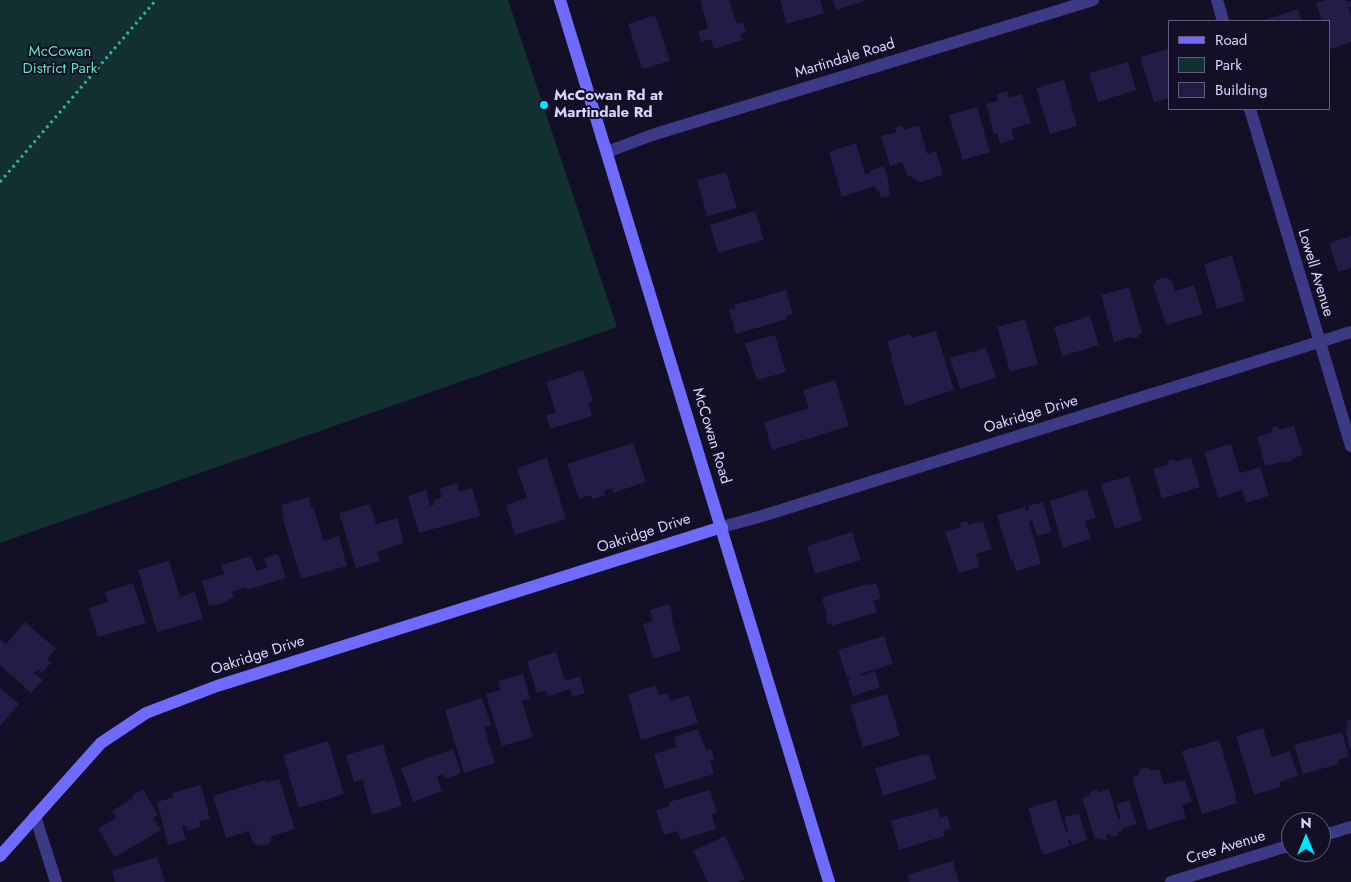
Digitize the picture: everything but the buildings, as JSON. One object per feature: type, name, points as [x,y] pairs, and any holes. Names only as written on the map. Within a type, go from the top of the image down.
[{"type":"street","name":"McCowan Road","points":[[560,0],[829,882]]},
{"type":"street","name":"Martindale Road","points":[[607,152],[652,135],[1093,0]]},
{"type":"street","points":[[1217,0],[1224,20]]},
{"type":"street","name":"Lowell Avenue","points":[[1250,110],[1351,446]]},
{"type":"street","name":"Oakridge Drive","points":[[0,856],[101,743],[146,713],[216,686],[1351,332]]},
{"type":"street","points":[[35,816],[56,882]]},
{"type":"street","points":[[1331,833],[1351,827]]},
{"type":"street","name":"Cree Avenue","points":[[1171,882],[1281,848]]},
{"type":"path","points":[[0,182],[156,0]]},
{"type":"green space","name":"McCowan District Park","points":[[0,0],[508,0],[617,327],[0,543]]},
{"type":"place","name":"McCowan Rd at Martindale Rd","points":[[544,105]]}]
